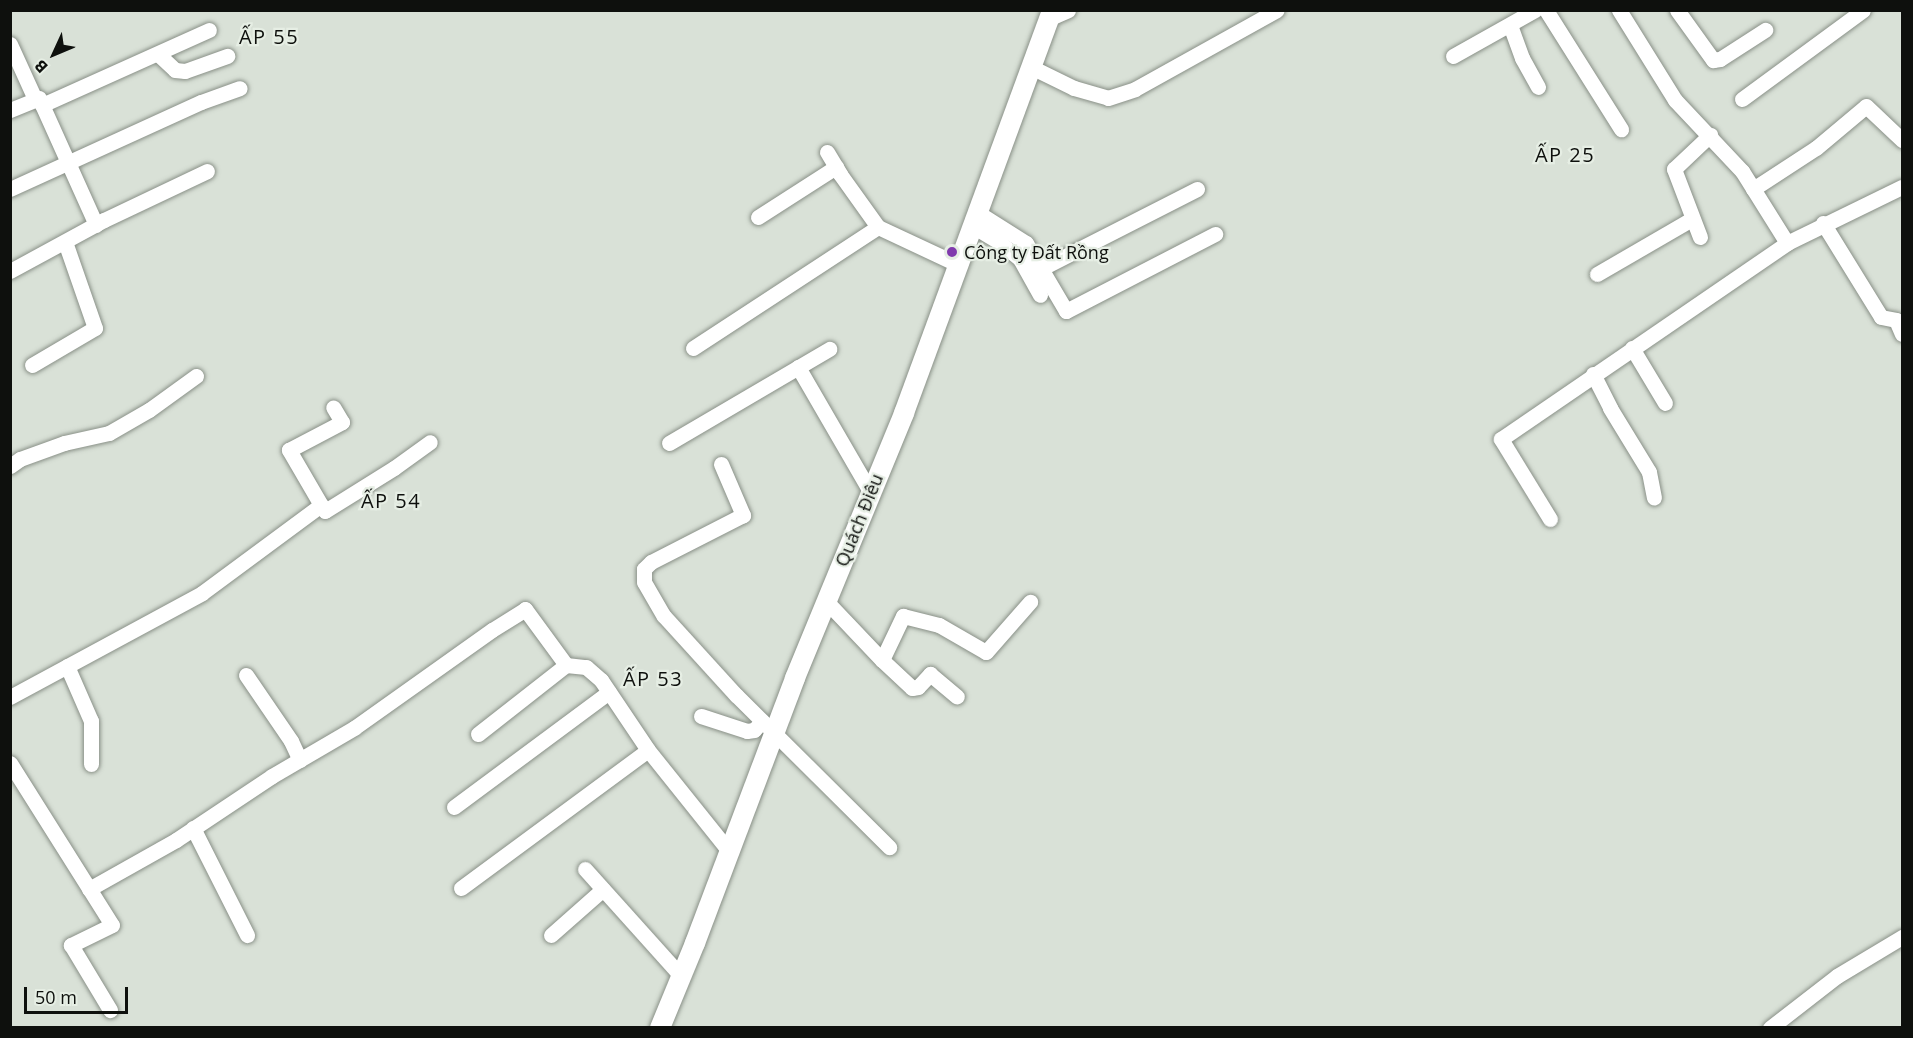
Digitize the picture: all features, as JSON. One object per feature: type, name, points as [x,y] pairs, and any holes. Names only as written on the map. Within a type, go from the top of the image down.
[{"type":"main road","name":"Quách Điêu","points":[[660,1028],[729,850],[768,728],[826,601],[904,413],[1029,66],[1050,15]]},
{"type":"street","points":[[1050,15],[1068,10]]},
{"type":"street","points":[[1029,66],[1074,88],[1108,98],[1135,89],[1276,10]]},
{"type":"street","points":[[1454,56],[1534,10]]},
{"type":"street","points":[[1546,10],[1621,129]]},
{"type":"street","points":[[1619,10],[1676,100],[1742,171],[1787,243]]},
{"type":"street","points":[[1677,10],[1708,57],[1715,61],[1765,30]]},
{"type":"street","points":[[1742,99],[1863,10]]},
{"type":"street","points":[[1510,25],[1522,58],[1538,87]]},
{"type":"street","points":[[10,110],[39,102],[158,54],[209,30]]},
{"type":"street","points":[[10,44],[96,225]]},
{"type":"street","points":[[158,54],[166,65],[175,70],[185,71],[227,56]]},
{"type":"street","points":[[10,189],[201,102],[240,88]]},
{"type":"street","points":[[1753,189],[1816,148],[1866,106],[1902,140]]},
{"type":"street","points":[[1701,237],[1674,169],[1710,135]]},
{"type":"street","points":[[827,152],[878,227],[957,264]]},
{"type":"street","points":[[758,217],[836,167]]},
{"type":"street","points":[[10,271],[96,225],[207,171]]},
{"type":"street","points":[[1550,519],[1501,439],[1787,243],[1823,223],[1902,188]]},
{"type":"street","points":[[1042,268],[1197,189]]},
{"type":"street","points":[[974,218],[1026,243],[1065,311],[1215,234]]},
{"type":"street","points":[[974,218],[1020,259],[1040,296]]},
{"type":"street","points":[[1597,274],[1692,219]]},
{"type":"street","points":[[1823,223],[1881,317],[1896,320],[1902,334]]},
{"type":"street","points":[[693,348],[878,227]]},
{"type":"street","points":[[32,365],[95,328],[64,242]]},
{"type":"street","points":[[1632,348],[1665,403]]},
{"type":"street","points":[[669,443],[829,349]]},
{"type":"street","points":[[798,367],[870,491]]},
{"type":"street","points":[[1593,374],[1610,408],[1649,472],[1654,498]]},
{"type":"street","points":[[10,466],[20,459],[64,443],[109,433],[149,410],[196,376]]},
{"type":"street","points":[[333,407],[342,422],[289,450],[325,511],[430,442]]},
{"type":"street","points":[[721,464],[743,515],[651,562],[645,567],[643,575],[664,616],[768,728],[889,847]]},
{"type":"street","points":[[10,697],[202,593],[321,505]]},
{"type":"street","points":[[826,601],[912,688],[918,687],[930,674],[957,697]]},
{"type":"street","points":[[882,660],[903,616],[939,626],[986,652],[1030,602]]},
{"type":"street","points":[[89,889],[194,828],[354,728],[525,609],[566,665]]},
{"type":"street","points":[[478,734],[566,665],[586,667],[601,680],[648,750],[729,850]]},
{"type":"street","points":[[67,666],[91,721],[91,764]]},
{"type":"street","points":[[246,675],[291,741],[300,760]]},
{"type":"street","points":[[454,807],[609,692]]},
{"type":"street","points":[[701,716],[747,731],[768,728]]},
{"type":"street","points":[[461,888],[648,750]]},
{"type":"street","points":[[10,763],[112,925],[71,945],[110,1010]]},
{"type":"street","points":[[194,828],[247,935]]},
{"type":"street","points":[[585,869],[681,976]]},
{"type":"street","points":[[551,935],[603,889]]},
{"type":"street","points":[[1770,1028],[1838,976],[1902,937]]},
{"type":"place","name":"Công ty Đất Rồng","points":[[952,252]]},
{"type":"district","name":"ẤP 55","points":[[269,36]]},
{"type":"district","name":"ẤP 25","points":[[1565,154]]},
{"type":"district","name":"ẤP 54","points":[[391,500]]},
{"type":"district","name":"ẤP 53","points":[[653,678]]}]
